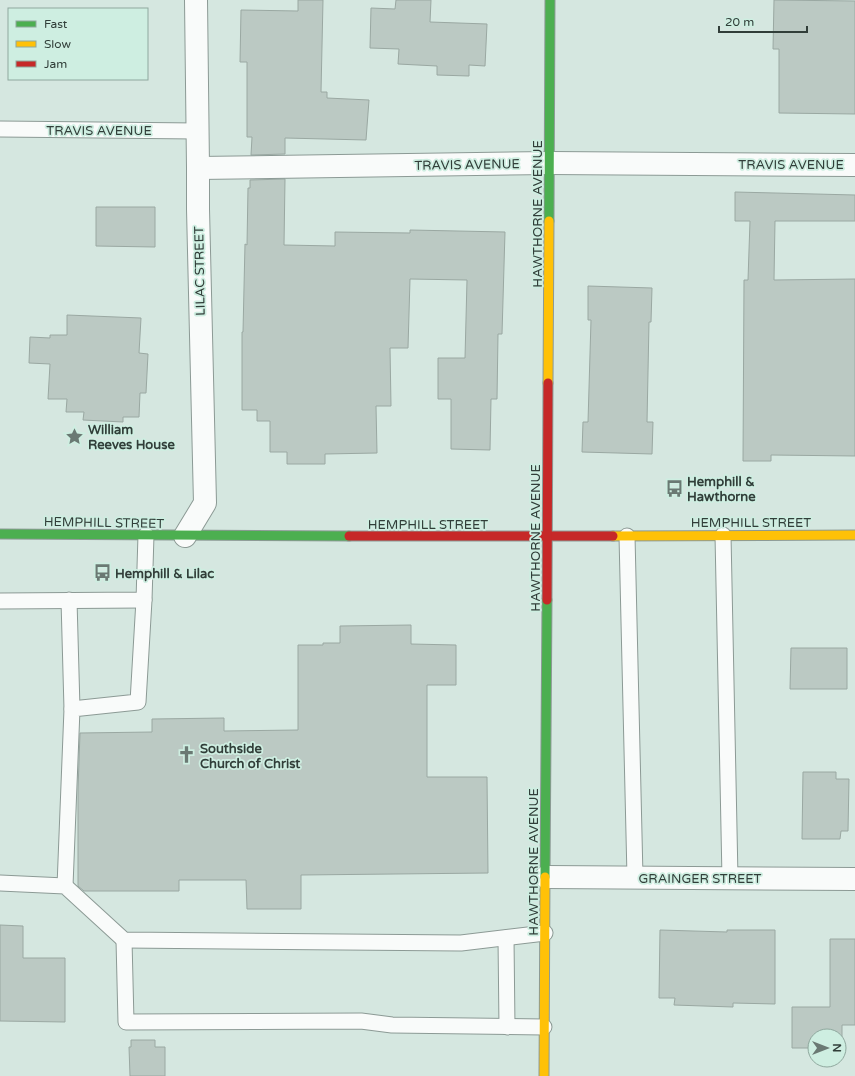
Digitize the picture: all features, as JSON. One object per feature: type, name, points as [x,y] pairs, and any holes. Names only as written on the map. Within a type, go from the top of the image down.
[{"type":"street","name":"LILAC STREET","points":[[185,536],[205,503],[198,209],[196,0]]},
{"type":"street","name":"HAWTHORNE AVENUE","points":[[544,1076],[550,0]]},
{"type":"street","name":"TRAVIS AVENUE","points":[[198,168],[550,163],[855,165]]},
{"type":"street","name":"HEMPHILL STREET","points":[[0,534],[548,537],[855,534]]},
{"type":"street","name":"GRAINGER STREET","points":[[546,877],[855,879]]},
{"type":"lane","name":"TRAVIS AVENUE","points":[[0,129],[197,131]]},
{"type":"lane","points":[[72,709],[138,702],[146,535]]},
{"type":"lane","points":[[723,535],[730,878]]},
{"type":"lane","points":[[627,536],[635,877]]},
{"type":"lane","points":[[65,886],[72,709],[69,600]]},
{"type":"lane","points":[[0,601],[144,600]]},
{"type":"lane","points":[[0,883],[65,886],[124,940],[461,944],[545,933]]},
{"type":"lane","points":[[506,938],[507,1027]]},
{"type":"lane","points":[[124,940],[126,1022],[361,1021],[392,1025],[544,1027]]},
{"type":"building","points":[[298,0],[323,0],[321,92],[327,92],[327,98],[369,100],[366,140],[285,138],[285,154],[251,155],[252,137],[247,137],[247,62],[240,62],[241,10],[298,11]]},
{"type":"building","points":[[396,0],[431,0],[430,22],[487,24],[485,66],[469,65],[469,76],[437,75],[437,66],[398,64],[399,49],[370,48],[371,8],[395,9]]},
{"type":"building","points":[[774,0],[855,1],[855,114],[779,113],[779,49],[773,49]]},
{"type":"building","points":[[285,179],[284,245],[335,246],[335,232],[410,233],[410,230],[505,232],[502,334],[498,334],[497,399],[491,399],[490,450],[451,449],[451,399],[438,399],[438,358],[465,358],[467,280],[410,279],[408,348],[390,348],[391,406],[376,406],[377,453],[325,454],[325,464],[287,464],[287,452],[270,452],[270,421],[257,421],[257,410],[242,410],[242,332],[245,244],[247,245],[248,188],[250,188],[250,180]]},
{"type":"building","points":[[735,192],[855,195],[855,221],[775,221],[774,280],[855,279],[855,456],[771,455],[771,461],[743,461],[744,280],[748,280],[750,221],[735,221]]},
{"type":"building","points":[[96,207],[155,207],[155,247],[96,246]]},
{"type":"building","points":[[588,286],[652,288],[651,322],[649,322],[647,422],[653,422],[652,454],[582,452],[583,422],[588,422],[591,320],[588,320]]},
{"type":"building","points":[[67,315],[141,318],[139,353],[148,354],[146,393],[140,393],[139,417],[123,417],[123,422],[83,420],[84,412],[66,412],[67,399],[48,399],[50,364],[29,363],[30,337],[50,338],[50,335],[67,335]]},
{"type":"building","name":"Southside Church of Christ","points":[[411,625],[411,644],[456,645],[456,685],[427,685],[427,777],[487,777],[488,873],[301,875],[301,909],[247,909],[246,880],[179,880],[179,891],[84,891],[78,886],[78,790],[80,733],[152,732],[152,719],[224,718],[224,731],[298,730],[298,645],[340,643],[340,626]]},
{"type":"building","points":[[791,648],[847,648],[847,689],[790,689]]},
{"type":"building","points":[[803,772],[836,772],[836,779],[849,779],[848,831],[841,831],[840,839],[802,839]]},
{"type":"building","points":[[0,925],[23,926],[23,958],[65,958],[65,1022],[0,1021]]},
{"type":"building","points":[[660,930],[727,932],[727,930],[775,930],[775,1004],[733,1003],[733,1007],[674,1005],[675,998],[659,998]]},
{"type":"building","points":[[830,939],[855,939],[855,1025],[842,1025],[842,1028],[807,1028],[807,1048],[792,1048],[792,1007],[830,1007]]},
{"type":"building","points":[[131,1040],[155,1040],[155,1047],[165,1047],[165,1076],[130,1076],[129,1047],[131,1047]]},
{"type":"traffic: fast","points":[[549,221],[550,0]]},
{"type":"traffic: fast","points":[[0,534],[349,536]]},
{"type":"traffic: fast","points":[[545,877],[547,600]]},
{"type":"traffic: slow","points":[[548,383],[549,221]]},
{"type":"traffic: slow","points":[[613,536],[855,535]]},
{"type":"traffic: slow","points":[[544,1076],[545,877]]},
{"type":"traffic: jam","points":[[547,600],[548,383]]},
{"type":"traffic: jam","points":[[349,536],[613,536]]},
{"type":"place","name":"William Reeves House","points":[[75,436]]},
{"type":"place","name":"Hemphill & Hawthorne","points":[[674,488]]},
{"type":"place","name":"Hemphill & Lilac","points":[[102,573]]},
{"type":"place","name":"Southside Church of Christ","points":[[187,755]]}]
